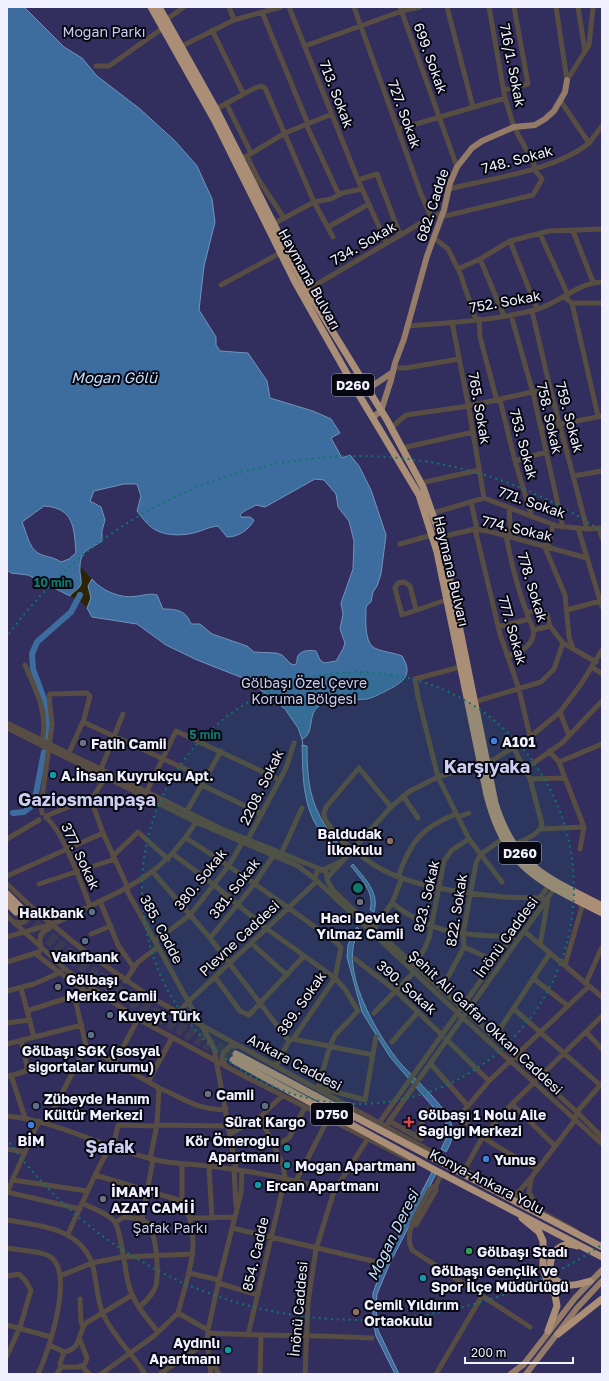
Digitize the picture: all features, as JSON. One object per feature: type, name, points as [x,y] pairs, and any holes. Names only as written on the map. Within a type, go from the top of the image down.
[{"type":"highway","name":"Haymana Bulvarı","points":[[151,7],[215,121],[280,253],[359,395],[415,487],[432,535],[460,667],[484,763],[502,824],[513,845],[526,861],[540,872],[602,906]]},
{"type":"highway","name":"Haymana Bulvarı","points":[[159,7],[216,109],[246,155],[262,203],[307,290],[381,411],[421,483],[441,537],[474,702],[491,812],[502,839],[509,851],[522,866],[552,887],[602,912]]},
{"type":"highway","points":[[7,894],[18,909],[7,903]]},
{"type":"highway","name":"Konya-Ankara Yolu","points":[[378,1126],[235,1057],[431,1168],[602,1256]]},
{"type":"highway","name":"D750","points":[[378,1126],[602,1247]]},
{"type":"highway","name":"D750","points":[[504,1205],[535,1228],[541,1236],[544,1272],[556,1300],[556,1310],[548,1331]]},
{"type":"highway","name":"D750","points":[[590,1250],[574,1245],[561,1246],[552,1255],[550,1266],[552,1274],[562,1284],[569,1286],[590,1281]]},
{"type":"highway","points":[[558,1334],[602,1299]]},
{"type":"main road","name":"682. Cadde","points":[[381,411],[442,215],[448,189],[457,167],[472,148],[482,141],[514,128],[535,125],[545,119],[554,111],[564,92],[567,80]]},
{"type":"main road","points":[[359,395],[394,370]]},
{"type":"main road","points":[[373,417],[381,411]]},
{"type":"main road","points":[[511,1374],[524,1364],[548,1331],[590,1281],[602,1270]]},
{"type":"main road","points":[[526,1374],[577,1308],[602,1281]]},
{"type":"street","points":[[167,19],[184,7]]},
{"type":"street","points":[[229,7],[234,20]]},
{"type":"street","points":[[182,46],[234,20],[281,7]]},
{"type":"street","name":"713. Sokak","points":[[289,7],[358,180],[386,242]]},
{"type":"street","name":"727. Sokak","points":[[354,7],[399,129],[421,194],[432,218]]},
{"type":"street","points":[[305,46],[361,26],[401,9],[420,7]]},
{"type":"street","points":[[447,7],[473,107]]},
{"type":"street","name":"716/1. Sokak","points":[[442,215],[533,195],[542,179],[534,169],[534,164],[514,128],[505,98],[489,7]]},
{"type":"street","points":[[504,90],[528,84],[514,7]]},
{"type":"street","points":[[556,7],[567,80]]},
{"type":"street","points":[[578,7],[585,50]]},
{"type":"street","points":[[567,80],[590,39],[593,7]]},
{"type":"street","name":"699. Sokak","points":[[401,9],[457,167]]},
{"type":"street","points":[[262,12],[307,124],[338,195]]},
{"type":"street","points":[[96,66],[109,66],[163,28]]},
{"type":"street","points":[[212,30],[243,93]]},
{"type":"street","points":[[216,109],[243,93],[261,86],[265,88],[314,202],[333,237]]},
{"type":"street","points":[[399,129],[505,98]]},
{"type":"street","points":[[560,100],[588,143]]},
{"type":"street","points":[[226,103],[246,155],[270,199],[284,218]]},
{"type":"street","points":[[246,155],[284,133],[332,114]]},
{"type":"street","name":"748. Sokak","points":[[448,189],[534,169],[562,158],[582,148],[602,126]]},
{"type":"street","points":[[358,180],[377,174],[400,235]]},
{"type":"street","points":[[273,224],[314,202],[331,199],[338,195],[362,189]]},
{"type":"street","points":[[262,203],[270,199]]},
{"type":"street","points":[[328,227],[369,204]]},
{"type":"street","points":[[432,218],[442,215]]},
{"type":"street","name":"734. Sokak","points":[[307,290],[386,242],[432,218]]},
{"type":"street","points":[[458,269],[480,259],[510,241],[549,231],[602,229]]},
{"type":"street","points":[[573,231],[593,282]]},
{"type":"street","points":[[540,234],[566,296],[572,303],[600,416],[559,423],[541,428]]},
{"type":"street","name":"753. Sokak","points":[[434,238],[448,249],[458,269],[477,319],[480,337],[532,517]]},
{"type":"street","name":"759. Sokak","points":[[510,241],[535,310],[550,388],[587,529]]},
{"type":"street","points":[[221,285],[280,253]]},
{"type":"street","points":[[480,259],[504,316]]},
{"type":"street","name":"752. Sokak","points":[[408,326],[504,316],[535,310],[566,296],[579,287],[593,282],[602,282]]},
{"type":"street","points":[[572,303],[602,303]]},
{"type":"street","name":"758. Sokak","points":[[511,315],[533,393],[563,527]]},
{"type":"street","name":"765. Sokak","points":[[452,322],[469,406],[484,498]]},
{"type":"street","points":[[394,370],[459,360]]},
{"type":"street","points":[[391,428],[406,415],[469,406],[550,388]]},
{"type":"street","points":[[402,448],[473,432]]},
{"type":"street","points":[[515,461],[546,452]]},
{"type":"street","points":[[421,483],[479,470]]},
{"type":"street","points":[[573,476],[602,471]]},
{"type":"street","name":"771. Sokak","points":[[433,513],[484,498],[553,525],[587,529],[600,528]]},
{"type":"street","name":"777. Sokak","points":[[471,502],[498,627],[519,689],[530,737]]},
{"type":"street","name":"778. Sokak","points":[[507,656],[519,652],[528,646],[532,639],[534,630],[529,619],[511,562],[509,508]]},
{"type":"street","points":[[553,525],[546,546],[565,595],[569,637],[573,648]]},
{"type":"street","points":[[567,610],[601,600],[578,528]]},
{"type":"street","points":[[600,528],[602,538]]},
{"type":"street","name":"774. Sokak","points":[[441,537],[476,529],[509,536],[587,558]]},
{"type":"street","points":[[400,544],[432,535]]},
{"type":"street","points":[[416,609],[410,586],[404,582],[398,583],[395,588],[402,615],[446,600]]},
{"type":"street","points":[[527,612],[539,611],[547,614],[550,626],[563,643],[596,662]]},
{"type":"street","points":[[498,627],[529,619]]},
{"type":"street","points":[[534,630],[550,626]]},
{"type":"street","points":[[474,702],[541,682],[548,677],[554,669],[563,643]]},
{"type":"street","points":[[345,859],[316,872],[317,881],[327,879],[345,859],[353,850],[391,807],[403,796],[422,784],[438,777],[484,763],[530,737],[560,712],[596,662],[602,650]]},
{"type":"street","points":[[25,665],[41,707],[44,726],[42,740]]},
{"type":"street","points":[[460,667],[416,679],[418,698],[438,777],[469,839],[502,882]]},
{"type":"street","points":[[592,667],[602,674]]},
{"type":"street","points":[[7,839],[39,820],[44,821],[45,816],[41,805],[52,725],[48,698],[50,694],[89,694],[89,704],[83,722],[69,753]]},
{"type":"street","points":[[525,769],[569,736],[602,700]]},
{"type":"street","points":[[560,712],[569,736]]},
{"type":"street","points":[[101,769],[123,714]]},
{"type":"street","points":[[83,722],[205,778]]},
{"type":"street","name":"Şehit Ali Gaffar Okkan Caddesi","points":[[7,723],[196,822],[242,843],[323,870],[327,874],[327,879],[336,893],[441,990],[464,1015],[536,1080],[578,1112],[602,1137]]},
{"type":"street","name":"Şehit Ali Gaffar Okkan Caddesi","points":[[7,728],[69,753],[247,841],[277,854],[298,866],[317,881],[414,972],[459,1010]]},
{"type":"street","points":[[147,791],[174,732],[220,751],[280,780]]},
{"type":"street","name":"2208. Sokak","points":[[247,841],[290,760],[294,743]]},
{"type":"street","points":[[559,762],[602,744]]},
{"type":"street","points":[[514,747],[519,761],[530,779],[542,824],[541,829]]},
{"type":"street","points":[[187,811],[220,751]]},
{"type":"street","points":[[549,752],[559,762],[584,827],[580,849]]},
{"type":"street","points":[[391,807],[359,768],[323,814],[324,819],[338,836],[353,850],[381,869],[400,878],[440,888],[504,897],[548,899],[540,945]]},
{"type":"street","points":[[45,816],[93,798],[106,776]]},
{"type":"street","points":[[530,779],[566,778]]},
{"type":"street","points":[[202,785],[262,814]]},
{"type":"street","points":[[403,796],[418,818]]},
{"type":"street","name":"385. Cadde","points":[[93,798],[92,803],[103,833],[127,888],[212,1045],[220,1076],[229,1126],[235,1170],[236,1207]]},
{"type":"street","name":"381. Sokak","points":[[210,938],[277,854],[302,808]]},
{"type":"street","points":[[374,928],[392,903],[406,854],[422,833],[438,821],[469,813]]},
{"type":"street","name":"377. Sokak","points":[[45,816],[52,822],[66,849],[90,906]]},
{"type":"street","points":[[7,937],[51,924],[127,888],[153,872],[168,859],[186,838],[196,822]]},
{"type":"street","points":[[513,845],[541,829],[584,827]]},
{"type":"street","points":[[39,884],[77,873],[114,857],[138,832],[168,859]]},
{"type":"street","points":[[7,876],[103,833]]},
{"type":"street","points":[[186,838],[229,865],[289,907]]},
{"type":"street","name":"823. Sokak","points":[[413,965],[424,950],[432,928],[445,859],[458,846],[469,839]]},
{"type":"street","points":[[480,855],[502,839]]},
{"type":"street","name":"380. Sokak","points":[[155,941],[190,915],[229,865],[242,843]]},
{"type":"street","points":[[173,854],[214,885],[267,929],[335,978],[358,1011],[335,1035],[330,1046],[318,1088],[365,1100],[376,1037]]},
{"type":"street","name":"822. Sokak","points":[[441,990],[464,947],[463,934],[469,892],[475,867],[480,855]]},
{"type":"street","points":[[153,872],[210,938],[260,1003],[291,1040],[373,1055]]},
{"type":"street","name":"Plevne Caddesi","points":[[178,1013],[317,881]]},
{"type":"street","name":"Ankara Caddesi","points":[[7,884],[63,934],[125,981],[201,1026],[325,1092],[378,1126]]},
{"type":"street","points":[[378,1126],[415,1070],[442,1035],[540,898],[552,887]]},
{"type":"street","name":"İnönü Caddesi","points":[[385,1126],[446,1039],[525,932],[548,899],[552,887]]},
{"type":"street","points":[[100,901],[118,945],[134,968]]},
{"type":"street","points":[[11,920],[20,923],[28,918],[30,911],[28,903]]},
{"type":"street","points":[[392,903],[416,920],[432,928],[463,934],[513,937]]},
{"type":"street","points":[[564,964],[584,903]]},
{"type":"street","name":"389. Sokak","points":[[276,1065],[291,1040],[335,978],[341,952],[338,944],[289,907]]},
{"type":"street","points":[[7,916],[66,970],[138,1019],[228,1068],[367,1140],[421,1165],[431,1168]]},
{"type":"street","points":[[91,934],[111,926]]},
{"type":"street","points":[[42,949],[40,937],[45,930],[52,928],[63,934]]},
{"type":"street","points":[[525,932],[602,997]]},
{"type":"street","points":[[252,944],[287,975]]},
{"type":"street","points":[[125,981],[138,962],[158,947]]},
{"type":"street","points":[[464,947],[495,961]]},
{"type":"street","points":[[537,1169],[483,1136],[467,1124],[462,1116],[467,1105],[512,1059],[568,1006],[587,984],[602,947]]},
{"type":"street","points":[[7,962],[36,954],[42,949]]},
{"type":"street","points":[[494,1038],[550,953]]},
{"type":"street","points":[[36,954],[88,993]]},
{"type":"street","points":[[215,977],[240,1011],[246,1016],[250,1014],[304,956]]},
{"type":"street","name":"390. Sokak","points":[[355,959],[396,991],[442,1035]]},
{"type":"street","points":[[7,991],[21,988],[66,970]]},
{"type":"street","points":[[374,1013],[414,972]]},
{"type":"street","points":[[533,978],[568,1006]]},
{"type":"street","points":[[21,988],[34,1037]]},
{"type":"street","points":[[76,1003],[92,989]]},
{"type":"street","points":[[27,1011],[68,998],[74,1000],[82,1024],[86,1046],[47,1123]]},
{"type":"street","points":[[514,1008],[540,1033],[601,1084],[578,1112],[575,1120],[554,1145],[531,1178],[514,1197]]},
{"type":"street","points":[[392,1042],[418,1012]]},
{"type":"street","name":"Şehit Ali Gaffar Okkan Caddesi","points":[[464,1015],[494,1038],[512,1059]]},
{"type":"street","points":[[465,1169],[483,1136],[512,1104],[602,1016]]},
{"type":"street","points":[[115,1062],[138,1019]]},
{"type":"street","points":[[7,1023],[30,1020]]},
{"type":"street","points":[[7,1044],[82,1024]]},
{"type":"street","points":[[586,1032],[602,1049]]},
{"type":"street","points":[[148,1082],[172,1038]]},
{"type":"street","points":[[446,1039],[489,1082]]},
{"type":"street","points":[[21,1040],[27,1068],[24,1072],[9,1076],[25,1118]]},
{"type":"street","points":[[203,1054],[210,1054],[213,1050],[212,1045]]},
{"type":"street","points":[[86,1046],[159,1088],[179,1096],[198,1107],[213,1110],[226,1109]]},
{"type":"street","points":[[228,1068],[223,1061],[223,1053],[232,1046],[240,1046]]},
{"type":"street","points":[[430,1063],[467,1105]]},
{"type":"street","points":[[220,1076],[222,1069],[228,1068]]},
{"type":"street","points":[[415,1070],[421,1076]]},
{"type":"street","name":"Şehit Ali Gaffar Okkan Caddesi","points":[[536,1080],[575,1120],[602,1144]]},
{"type":"street","points":[[406,1084],[412,1088]]},
{"type":"street","points":[[142,1219],[157,1126],[159,1088]]},
{"type":"street","points":[[230,1134],[260,1117],[282,1096]]},
{"type":"street","points":[[512,1104],[554,1145]]},
{"type":"street","points":[[274,1146],[289,1138],[305,1107]]},
{"type":"street","points":[[389,1121],[419,1138],[427,1110]]},
{"type":"street","points":[[7,1116],[47,1123],[151,1159],[242,1171],[296,1181],[334,1191]]},
{"type":"street","points":[[260,1117],[284,1169],[285,1179]]},
{"type":"street","points":[[296,1181],[328,1119]]},
{"type":"street","points":[[40,1121],[8,1190],[80,1209]]},
{"type":"street","points":[[68,1234],[95,1175],[111,1146],[118,1125],[229,1126]]},
{"type":"street","points":[[378,1126],[385,1126],[514,1197],[571,1226],[587,1240]]},
{"type":"street","name":"İnönü Caddesi","points":[[305,1374],[305,1337],[309,1288],[316,1249],[334,1191],[367,1140]]},
{"type":"street","points":[[7,1149],[26,1152]]},
{"type":"street","points":[[101,1374],[131,1354],[178,1313],[193,1254],[192,1224],[182,1201],[182,1164]]},
{"type":"street","points":[[210,1166],[212,1218]]},
{"type":"street","points":[[212,1374],[208,1353],[208,1332],[218,1281],[241,1192],[242,1171]]},
{"type":"street","points":[[442,1173],[436,1185],[436,1190],[410,1235],[410,1247],[414,1252],[530,1327]]},
{"type":"street","points":[[95,1175],[182,1201]]},
{"type":"street","points":[[531,1178],[529,1193],[531,1199],[542,1211]]},
{"type":"street","name":"854. Cadde","points":[[248,1335],[285,1179]]},
{"type":"street","points":[[13,1180],[88,1191]]},
{"type":"street","points":[[82,1203],[106,1214],[116,1222],[122,1257],[132,1295],[158,1332]]},
{"type":"street","points":[[116,1222],[124,1217],[142,1219],[149,1225],[157,1255],[156,1286],[152,1294],[139,1307]]},
{"type":"street","points":[[190,1218],[234,1217]]},
{"type":"street","points":[[7,1220],[32,1224],[68,1234],[82,1246],[92,1263],[102,1312],[110,1327],[145,1374]]},
{"type":"street","points":[[232,1228],[316,1249],[381,1263]]},
{"type":"street","points":[[7,1248],[49,1255],[55,1261],[60,1276],[60,1298],[50,1345],[38,1374]]},
{"type":"street","points":[[60,1276],[92,1263],[122,1257],[193,1254]]},
{"type":"street","points":[[189,1273],[258,1294]]},
{"type":"street","points":[[7,1276],[19,1274],[31,1290],[20,1328],[7,1356]]},
{"type":"street","points":[[50,1345],[64,1352],[74,1348],[80,1340],[83,1327],[86,1323],[132,1295]]},
{"type":"street","points":[[436,1374],[482,1296]]},
{"type":"street","points":[[80,1299],[81,1322],[83,1327]]},
{"type":"street","points":[[178,1313],[208,1332],[261,1336],[335,1336],[372,1338]]},
{"type":"street","points":[[7,1325],[51,1337]]},
{"type":"street","points":[[260,1374],[261,1336]]},
{"type":"street","points":[[61,1367],[82,1366],[85,1364],[87,1358],[80,1340]]},
{"type":"street","points":[[160,1374],[207,1342]]},
{"type":"street","points":[[57,1374],[61,1367],[60,1364],[64,1352]]},
{"type":"street","points":[[208,1353],[219,1374]]},
{"type":"street","points":[[82,1366],[89,1374]]},
{"type":"green space","name":"Gölbaşı Özel Çevre Koruma Bölgesi","points":[[7,7],[602,7],[602,1374],[7,1374]]},
{"type":"sand","points":[[80,566],[92,579],[88,586],[91,598],[87,608],[79,600],[70,596],[81,584]]},
{"type":"water","name":"Mogan Gölü","points":[[7,7],[24,7],[64,47],[82,58],[97,76],[140,109],[175,141],[197,166],[212,199],[215,222],[204,266],[199,310],[216,337],[216,345],[220,351],[248,353],[267,381],[270,398],[313,411],[331,419],[340,433],[331,438],[342,458],[350,455],[359,466],[371,490],[386,535],[381,574],[377,586],[373,592],[371,602],[366,608],[368,639],[373,647],[379,650],[402,656],[406,663],[406,674],[401,682],[396,686],[371,698],[361,700],[336,700],[319,706],[315,709],[310,729],[306,737],[302,739],[298,728],[285,709],[248,680],[197,660],[166,645],[137,624],[92,617],[87,608],[91,598],[88,586],[92,579],[96,584],[113,594],[132,597],[150,594],[157,595],[163,609],[180,611],[189,619],[191,624],[200,624],[212,634],[247,646],[254,652],[276,653],[282,655],[291,664],[295,665],[299,654],[308,651],[316,651],[320,660],[324,663],[336,661],[345,643],[340,629],[343,614],[341,603],[353,569],[354,541],[349,521],[338,507],[336,494],[324,480],[315,479],[265,507],[256,505],[245,511],[240,515],[241,517],[250,517],[254,520],[252,524],[246,530],[231,537],[227,537],[218,526],[183,535],[159,532],[151,527],[137,511],[141,496],[137,484],[124,484],[94,491],[90,501],[101,507],[105,520],[102,531],[102,541],[89,548],[82,557],[80,562],[81,584],[79,588],[70,596],[28,575],[11,573],[7,570]],"holes":[[[44,506],[54,508],[67,515],[73,527],[76,553],[69,559],[61,562],[35,551],[30,543],[22,522]]]},
{"type":"water","points":[[302,745],[307,746],[308,777],[314,802],[325,825],[343,850],[338,853],[319,830],[307,803],[303,774]]},
{"type":"water","points":[[353,864],[366,880],[373,892],[375,898],[374,912],[370,910],[371,897],[369,892],[363,881],[351,866]]},
{"type":"water","points":[[357,927],[360,930],[354,945],[353,962],[356,981],[363,1000],[372,1019],[392,1053],[437,1101],[448,1116],[452,1127],[452,1135],[451,1142],[446,1152],[441,1149],[447,1137],[446,1122],[390,1057],[362,1012],[347,957],[348,945]]},
{"type":"water","points":[[432,1172],[436,1174],[390,1263],[377,1294],[376,1309],[378,1330],[399,1374],[395,1374],[376,1336],[373,1320],[373,1293],[382,1268]]},
{"type":"waterway","points":[[47,738],[49,726],[48,710],[33,669],[32,654],[37,642],[71,612],[80,595]]},
{"type":"waterway","name":"Mogan Deresi","points":[[302,739],[303,746]]},
{"type":"waterway","points":[[13,813],[24,812],[34,804],[44,752]]},
{"type":"tunnel","points":[[20,907],[66,948],[115,985],[182,1026],[236,1054]]},
{"type":"tunnel","points":[[16,912],[75,964],[123,998],[163,1023],[233,1060]]},
{"type":"place","name":"A101","points":[[494,741]]},
{"type":"place","name":"Fatih Camii","points":[[83,743]]},
{"type":"place","name":"A.İhsan Kuyrukçu Apt.","points":[[53,775]]},
{"type":"place","name":"Baldudak İlkokulu","points":[[390,841]]},
{"type":"place","name":"Hacı Devlet Yılmaz Camii","points":[[360,902]]},
{"type":"place","name":"Halkbank","points":[[92,912]]},
{"type":"place","name":"Vakıfbank","points":[[85,941]]},
{"type":"place","name":"Gölbaşı Merkez Camii","points":[[58,987]]},
{"type":"place","name":"Kuveyt Türk","points":[[110,1015]]},
{"type":"place","name":"Gölbaşı SGK (sosyal sigortalar kurumu)","points":[[91,1035]]},
{"type":"place","name":"Camii","points":[[208,1094]]},
{"type":"place","name":"Zübeyde Hanım Kültür Merkezi","points":[[36,1106]]},
{"type":"place","name":"Sürat Kargo","points":[[265,1106]]},
{"type":"place","name":"Gölbaşı 1 Nolu Aile Sağlığı Merkezi","points":[[409,1122]]},
{"type":"place","name":"BİM","points":[[31,1125]]},
{"type":"place","name":"Kör Ömeroğlu Apartmanı","points":[[287,1148]]},
{"type":"place","name":"Yunus","points":[[486,1159]]},
{"type":"place","name":"Moğan Apartmanı","points":[[287,1165]]},
{"type":"place","name":"Ercan Apartmanı","points":[[258,1185]]},
{"type":"place","name":"İMAM'I AZAT CAMİİ","points":[[103,1199]]},
{"type":"place","name":"Gölbaşı Stadı","points":[[469,1251]]},
{"type":"place","name":"Gölbaşı Gençlik ve Spor İlçe Müdürlüğü","points":[[423,1278]]},
{"type":"place","name":"Cemil Yıldırım Ortaokulu","points":[[356,1312]]},
{"type":"place","name":"Aydınlı Apartmanı","points":[[228,1350]]},
{"type":"district","name":"Karşıyaka","points":[[487,766]]},
{"type":"district","name":"Gaziosmanpaşa","points":[[87,799]]},
{"type":"district","name":"Şafak","points":[[110,1146]]},
{"type":"park label","name":"Mogan Parkı","points":[[104,31]]},
{"type":"park label","name":"Şafak Parkı","points":[[170,1227]]}]
